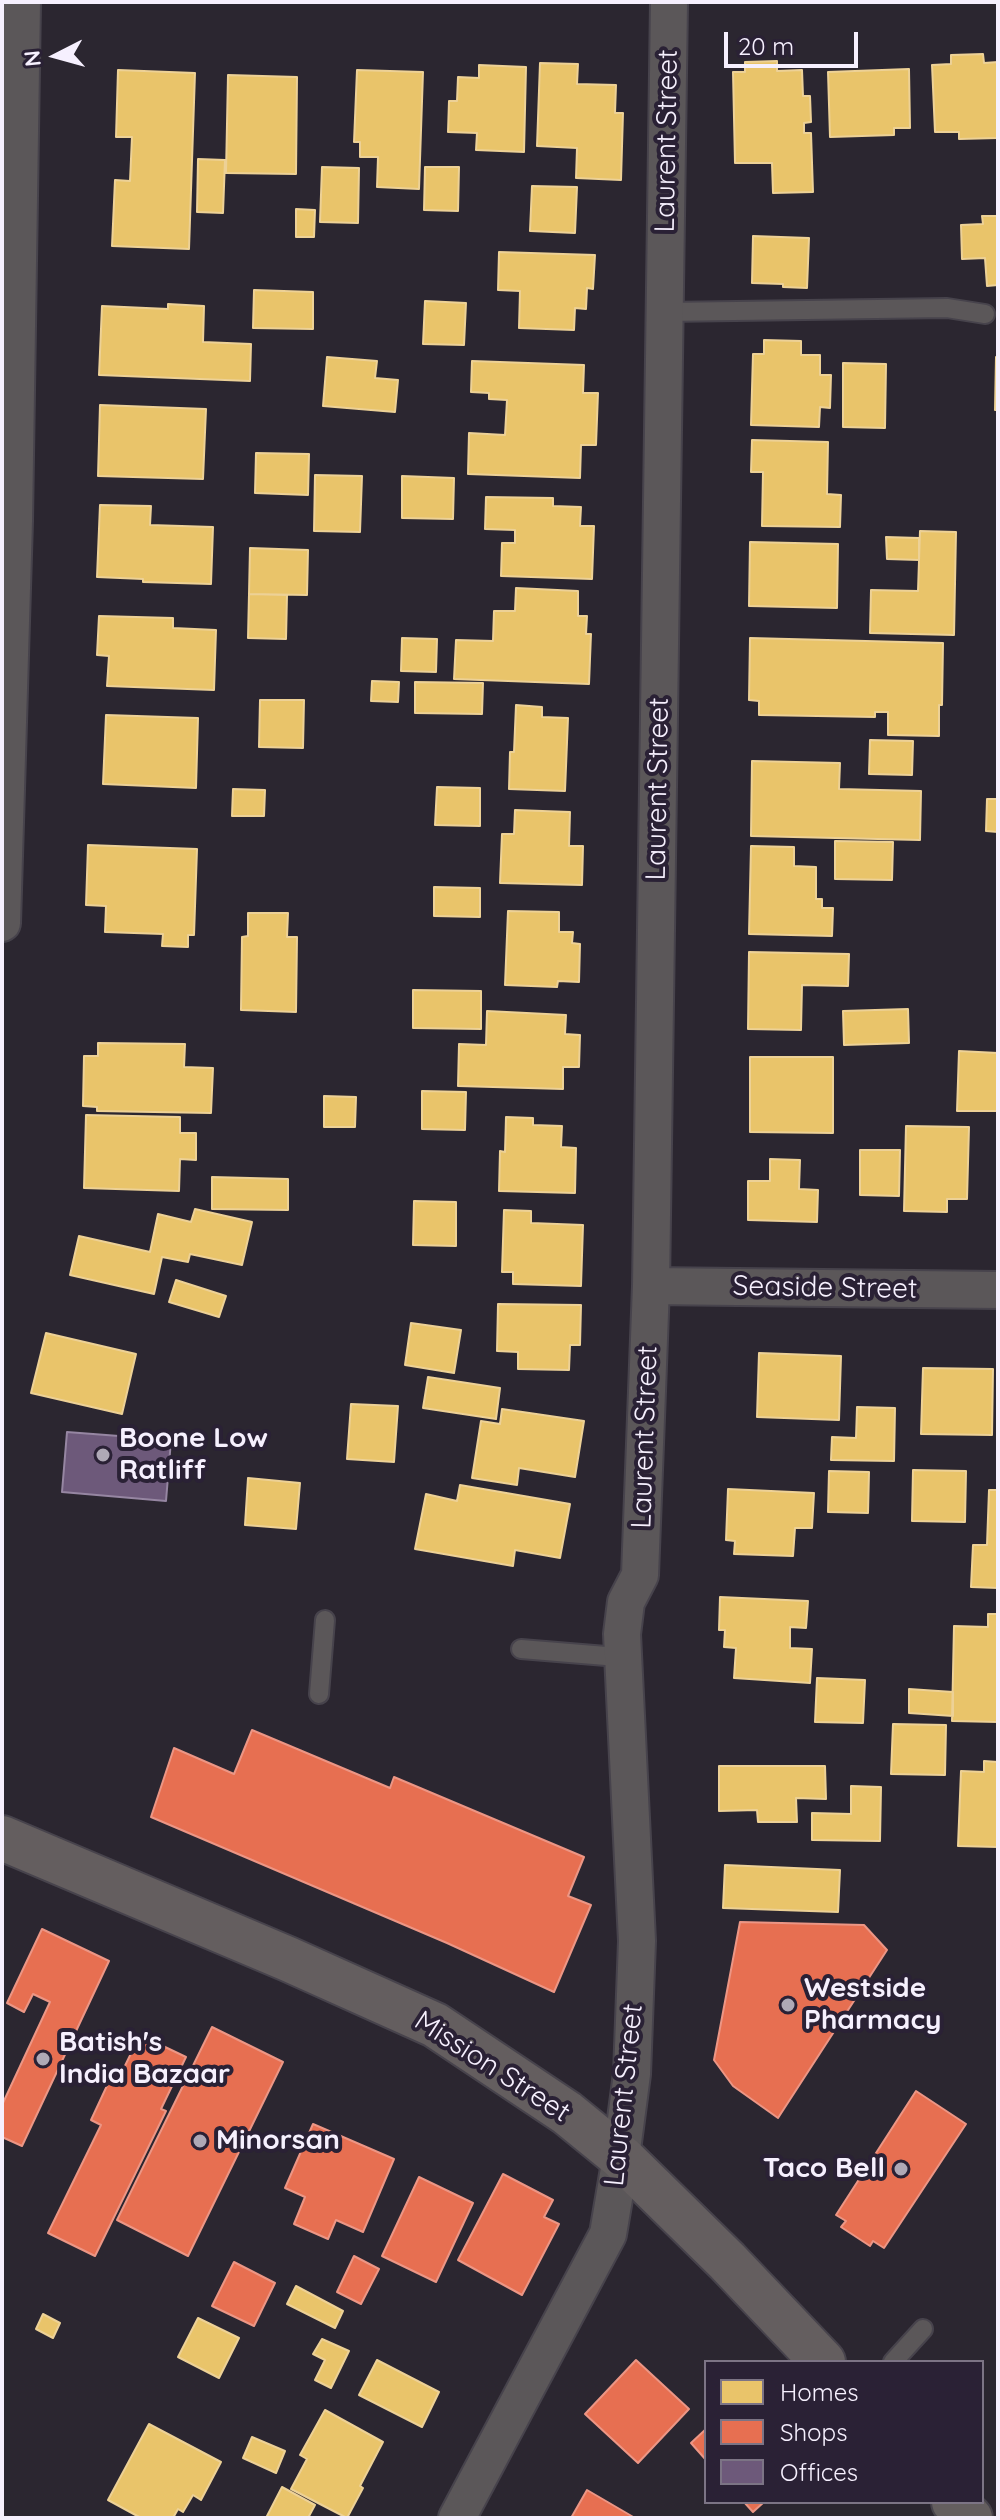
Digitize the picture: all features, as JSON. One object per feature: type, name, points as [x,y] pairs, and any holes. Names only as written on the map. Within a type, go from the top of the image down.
[{"type":"highway","name":"Mission Street","points":[[2,1838],[435,2025],[567,2113],[621,2157],[727,2261],[821,2360]]},
{"type":"street","points":[[2,923],[14,521],[22,2]]},
{"type":"street","name":"Laurent Street","points":[[457,2518],[608,2234],[632,2074],[637,1941],[614,1645],[626,1602],[640,1575],[651,1286],[669,2]]},
{"type":"street","name":"Seaside Street","points":[[651,1286],[998,1290]]},
{"type":"lane","points":[[665,312],[947,308],[985,314]]},
{"type":"lane","points":[[319,1694],[325,1620]]},
{"type":"lane","points":[[521,1649],[614,1645]]},
{"type":"lane","points":[[895,2360],[923,2329]]},
{"type":"building: Homes","points":[[983,54],[984,63],[998,62],[998,138],[959,139],[959,132],[935,132],[932,65],[951,64],[951,55]]},
{"type":"building: Homes","points":[[777,61],[777,71],[802,70],[803,96],[810,96],[811,122],[804,123],[804,133],[811,133],[813,192],[773,193],[772,163],[735,163],[733,72],[745,72],[745,62]]},
{"type":"building: Homes","points":[[540,63],[578,64],[577,84],[616,85],[615,113],[623,113],[621,180],[576,178],[577,148],[537,146]]},
{"type":"building: Homes","points":[[479,65],[526,67],[524,152],[476,150],[477,133],[448,132],[449,101],[457,101],[458,77],[479,78]]},
{"type":"building: Homes","points":[[909,69],[910,128],[894,128],[894,135],[830,137],[828,72]]},
{"type":"building: Homes","points":[[118,70],[195,73],[189,249],[112,246],[115,180],[130,181],[132,137],[116,137]]},
{"type":"building: Homes","points":[[357,70],[423,72],[419,189],[377,187],[378,157],[360,157],[360,142],[354,142]]},
{"type":"building: Homes","points":[[228,75],[297,77],[296,174],[226,173]]},
{"type":"building: Homes","points":[[198,159],[225,160],[223,213],[197,212]]},
{"type":"building: Homes","points":[[322,167],[359,168],[358,223],[320,222]]},
{"type":"building: Homes","points":[[425,167],[459,167],[458,211],[424,210]]},
{"type":"building: Homes","points":[[532,186],[577,187],[575,233],[530,231]]},
{"type":"building: Homes","points":[[296,209],[315,210],[314,237],[296,237]]},
{"type":"building: Homes","points":[[982,216],[998,216],[998,285],[987,286],[985,258],[962,259],[961,225],[983,224]]},
{"type":"building: Homes","points":[[753,236],[809,238],[807,288],[752,283]]},
{"type":"building: Homes","points":[[499,252],[595,255],[593,289],[587,288],[586,309],[575,308],[574,330],[519,328],[520,291],[498,290]]},
{"type":"building: Homes","points":[[254,290],[313,292],[313,329],[253,328]]},
{"type":"building: Homes","points":[[425,301],[466,303],[464,345],[423,344]]},
{"type":"building: Homes","points":[[168,304],[204,306],[203,342],[251,344],[250,381],[99,375],[102,306],[168,309]]},
{"type":"building: Homes","points":[[764,340],[801,341],[801,355],[820,355],[820,375],[831,375],[830,408],[820,407],[819,427],[751,425],[753,354],[764,354]]},
{"type":"building: Homes","points":[[327,357],[377,361],[375,378],[398,380],[395,412],[323,406]]},
{"type":"building: Homes","points":[[998,357],[998,410],[995,410]]},
{"type":"building: Homes","points":[[472,361],[584,365],[583,393],[598,393],[596,445],[581,445],[580,478],[468,474],[469,433],[505,435],[507,400],[489,399],[489,393],[471,392]]},
{"type":"building: Homes","points":[[843,363],[886,364],[885,428],[843,427]]},
{"type":"building: Homes","points":[[100,405],[206,409],[203,479],[98,476]]},
{"type":"building: Homes","points":[[752,440],[828,442],[827,494],[841,495],[840,527],[762,526],[763,472],[751,472]]},
{"type":"building: Homes","points":[[256,453],[309,454],[308,495],[255,493]]},
{"type":"building: Homes","points":[[315,475],[362,476],[360,532],[314,531]]},
{"type":"building: Homes","points":[[402,476],[454,478],[453,519],[402,518]]},
{"type":"building: Homes","points":[[486,497],[553,498],[553,506],[581,507],[580,526],[594,526],[592,579],[501,576],[502,543],[515,543],[515,530],[485,529]]},
{"type":"building: Homes","points":[[100,505],[151,506],[150,525],[213,527],[211,584],[97,577]]},
{"type":"building: Homes","points":[[920,531],[956,532],[954,635],[870,633],[871,590],[918,591]]},
{"type":"building: Homes","points":[[886,537],[919,538],[919,560],[887,559]]},
{"type":"building: Homes","points":[[750,542],[838,544],[837,608],[749,606]]},
{"type":"building: Homes","points":[[250,548],[308,550],[307,595],[249,594]]},
{"type":"building: Homes","points":[[516,588],[578,591],[578,616],[587,616],[586,634],[591,634],[589,684],[454,679],[456,640],[493,641],[494,611],[515,611]]},
{"type":"building: Homes","points":[[249,594],[287,595],[286,639],[248,638]]},
{"type":"building: Homes","points":[[99,616],[173,618],[173,628],[216,630],[214,690],[107,686],[109,656],[97,655]]},
{"type":"building: Homes","points":[[402,638],[437,639],[436,672],[401,671]]},
{"type":"building: Homes","points":[[750,638],[943,643],[939,736],[888,735],[888,712],[875,712],[875,717],[759,715],[759,701],[749,700]]},
{"type":"building: Homes","points":[[372,681],[399,682],[398,702],[371,701]]},
{"type":"building: Homes","points":[[415,682],[483,683],[482,714],[415,713]]},
{"type":"building: Homes","points":[[260,700],[304,700],[303,748],[259,747]]},
{"type":"building: Homes","points":[[516,705],[542,707],[542,717],[568,718],[565,791],[509,789]]},
{"type":"building: Homes","points":[[106,715],[198,718],[196,788],[103,784]]},
{"type":"building: Homes","points":[[870,740],[913,741],[912,775],[869,774]]},
{"type":"building: Homes","points":[[752,761],[840,763],[839,789],[921,791],[920,840],[751,836]]},
{"type":"building: Homes","points":[[437,787],[480,788],[480,826],[435,825]]},
{"type":"building: Homes","points":[[233,789],[265,790],[264,816],[232,816]]},
{"type":"building: Homes","points":[[987,799],[998,799],[998,832],[986,831]]},
{"type":"building: Homes","points":[[515,810],[570,812],[569,846],[583,846],[582,885],[500,883],[502,834],[514,834]]},
{"type":"building: Homes","points":[[835,841],[893,842],[892,880],[835,879]]},
{"type":"building: Homes","points":[[88,845],[197,849],[194,935],[188,935],[188,947],[162,946],[163,934],[105,932],[106,906],[86,905]]},
{"type":"building: Homes","points":[[751,846],[794,847],[794,866],[816,867],[816,899],[822,899],[822,908],[833,908],[832,936],[749,934]]},
{"type":"building: Homes","points":[[434,887],[480,888],[480,917],[434,916]]},
{"type":"building: Homes","points":[[508,911],[559,912],[559,932],[573,932],[572,943],[580,944],[579,982],[558,981],[557,987],[505,985]]},
{"type":"building: Homes","points":[[248,913],[288,913],[287,937],[297,937],[296,1012],[241,1010],[242,937],[248,936]]},
{"type":"building: Homes","points":[[749,952],[849,954],[848,986],[802,985],[801,1030],[748,1029]]},
{"type":"building: Homes","points":[[413,990],[481,991],[481,1029],[413,1028]]},
{"type":"building: Homes","points":[[908,1009],[909,1043],[844,1045],[843,1011]]},
{"type":"building: Homes","points":[[487,1011],[566,1015],[565,1034],[580,1035],[579,1067],[563,1067],[563,1089],[458,1086],[459,1044],[486,1045]]},
{"type":"building: Homes","points":[[98,1043],[185,1044],[184,1067],[213,1068],[211,1113],[97,1111],[97,1107],[83,1106],[84,1056],[98,1056]]},
{"type":"building: Homes","points":[[959,1051],[998,1053],[998,1111],[957,1111]]},
{"type":"building: Homes","points":[[750,1057],[833,1057],[833,1133],[750,1132]]},
{"type":"building: Homes","points":[[422,1091],[466,1092],[465,1130],[422,1129]]},
{"type":"building: Homes","points":[[324,1096],[356,1097],[355,1127],[324,1127]]},
{"type":"building: Homes","points":[[86,1115],[180,1117],[180,1133],[196,1133],[196,1160],[180,1159],[179,1191],[84,1188]]},
{"type":"building: Homes","points":[[506,1117],[533,1118],[533,1125],[562,1126],[561,1147],[576,1148],[575,1193],[499,1191],[500,1151],[505,1152]]},
{"type":"building: Homes","points":[[906,1126],[969,1127],[967,1199],[947,1199],[947,1212],[904,1211]]},
{"type":"building: Homes","points":[[860,1150],[900,1150],[899,1196],[860,1195]]},
{"type":"building: Homes","points":[[770,1159],[800,1160],[799,1189],[818,1190],[817,1222],[748,1220],[748,1181],[770,1181]]},
{"type":"building: Homes","points":[[212,1177],[288,1179],[288,1210],[212,1209]]},
{"type":"building: Homes","points":[[414,1201],[456,1202],[456,1246],[413,1245]]},
{"type":"building: Homes","points":[[195,1209],[252,1222],[242,1265],[190,1254],[188,1262],[162,1257],[154,1294],[70,1275],[79,1236],[150,1252],[158,1214],[191,1222]]},
{"type":"building: Homes","points":[[504,1210],[531,1211],[531,1223],[583,1225],[581,1286],[513,1284],[513,1272],[502,1272]]},
{"type":"building: Homes","points":[[176,1280],[226,1296],[219,1317],[169,1302]]},
{"type":"building: Homes","points":[[498,1304],[581,1305],[580,1345],[570,1345],[569,1370],[518,1369],[518,1352],[497,1351]]},
{"type":"building: Homes","points":[[411,1323],[461,1330],[454,1373],[405,1365]]},
{"type":"building: Homes","points":[[46,1333],[136,1354],[122,1414],[31,1393]]},
{"type":"building: Homes","points":[[759,1353],[841,1356],[839,1420],[757,1417]]},
{"type":"building: Homes","points":[[923,1368],[993,1369],[992,1435],[921,1434]]},
{"type":"building: Homes","points":[[428,1377],[500,1388],[496,1419],[423,1408]]},
{"type":"building: Homes","points":[[351,1404],[398,1406],[394,1462],[347,1459]]},
{"type":"building: Homes","points":[[857,1407],[895,1408],[894,1461],[831,1460],[832,1437],[856,1438]]},
{"type":"building: Homes","points":[[502,1409],[584,1421],[575,1477],[519,1468],[517,1485],[472,1478],[481,1421],[500,1424]]},
{"type":"building: Homes","points":[[913,1470],[966,1471],[965,1522],[912,1521]]},
{"type":"building: Homes","points":[[829,1471],[869,1472],[868,1513],[828,1512]]},
{"type":"building: Homes","points":[[248,1478],[300,1483],[296,1529],[245,1525]]},
{"type":"building: Homes","points":[[460,1485],[570,1504],[560,1558],[515,1550],[513,1566],[415,1549],[426,1494],[457,1501]]},
{"type":"building: Homes","points":[[728,1489],[814,1493],[812,1528],[795,1528],[793,1556],[734,1554],[735,1541],[726,1540]]},
{"type":"building: Homes","points":[[989,1490],[998,1490],[998,1588],[971,1587],[973,1545],[987,1545]]},
{"type":"building: Homes","points":[[720,1597],[808,1601],[806,1628],[790,1627],[790,1648],[812,1649],[810,1683],[734,1678],[736,1648],[724,1647],[725,1630],[719,1630]]},
{"type":"building: Homes","points":[[988,1614],[998,1614],[998,1722],[952,1721],[954,1626],[988,1627]]},
{"type":"building: Homes","points":[[817,1678],[865,1680],[863,1723],[815,1722]]},
{"type":"building: Homes","points":[[909,1689],[953,1692],[953,1716],[909,1713]]},
{"type":"building: Homes","points":[[893,1724],[946,1725],[945,1775],[891,1774]]},
{"type":"building: Homes","points":[[984,1761],[998,1762],[998,1847],[958,1846],[961,1771],[984,1772]]},
{"type":"building: Homes","points":[[719,1766],[825,1766],[826,1799],[796,1798],[797,1822],[758,1822],[757,1810],[719,1811]]},
{"type":"building: Homes","points":[[851,1786],[881,1787],[880,1841],[812,1840],[812,1813],[851,1814]]},
{"type":"building: Homes","points":[[725,1865],[840,1870],[838,1912],[723,1908]]},
{"type":"building: Homes","points":[[296,2286],[343,2311],[335,2328],[287,2304]]},
{"type":"building: Homes","points":[[43,2314],[60,2323],[53,2338],[36,2329]]},
{"type":"building: Homes","points":[[198,2318],[239,2338],[219,2378],[178,2357]]},
{"type":"building: Homes","points":[[322,2339],[349,2351],[331,2388],[315,2380],[325,2360],[313,2354]]},
{"type":"building: Homes","points":[[377,2360],[439,2392],[422,2427],[359,2395]]},
{"type":"building: Homes","points":[[325,2410],[383,2442],[347,2518],[291,2489],[307,2459],[300,2455]]},
{"type":"building: Homes","points":[[149,2424],[221,2462],[201,2500],[193,2495],[183,2512],[178,2509],[173,2518],[141,2518],[108,2500]]},
{"type":"building: Homes","points":[[252,2437],[285,2451],[276,2473],[243,2458]]},
{"type":"building: Homes","points":[[282,2487],[315,2505],[308,2518],[266,2518]]},
{"type":"building: Shops","points":[[252,1730],[390,1788],[394,1777],[584,1857],[568,1896],[591,1905],[554,1992],[151,1817],[174,1748],[234,1774]]},
{"type":"building: Shops","name":"Westside Pharmacy","points":[[740,1922],[864,1925],[887,1950],[778,2118],[733,2086],[714,2060]]},
{"type":"building: Shops","name":"Batish's India Bazaar","points":[[42,1929],[109,1961],[22,2146],[2,2137],[2,2105],[50,2002],[33,1994],[24,2012],[7,2003]]},
{"type":"building: Shops","name":"Minorsan","points":[[212,2027],[283,2062],[188,2256],[117,2220]]},
{"type":"building: Shops","points":[[140,2035],[186,2057],[161,2109],[166,2111],[95,2256],[48,2233],[101,2125],[91,2120],[112,2075],[119,2078]]},
{"type":"building: Shops","name":"Taco Bell","points":[[916,2091],[966,2124],[884,2248],[873,2241],[870,2246],[841,2227],[846,2221],[836,2215]]},
{"type":"building: Shops","points":[[313,2124],[394,2159],[363,2232],[336,2220],[328,2239],[294,2224],[305,2197],[285,2188]]},
{"type":"building: Shops","points":[[503,2174],[553,2200],[544,2217],[559,2224],[522,2295],[458,2260]]},
{"type":"building: Shops","points":[[419,2177],[473,2203],[436,2282],[382,2256]]},
{"type":"building: Shops","points":[[354,2256],[379,2269],[361,2304],[337,2292]]},
{"type":"building: Shops","points":[[234,2262],[275,2283],[254,2326],[212,2306]]},
{"type":"building: Shops","points":[[636,2360],[689,2409],[638,2463],[585,2414]]},
{"type":"building: Shops","points":[[704,2431],[704,2458],[691,2443]]},
{"type":"building: Shops","points":[[587,2490],[635,2518],[571,2518]]},
{"type":"building: Shops","points":[[746,2504],[762,2504],[753,2512]]},
{"type":"building: Offices","points":[[67,1432],[171,1440],[166,1501],[62,1492]]},
{"type":"place","name":"Boone Low Ratliff","points":[[103,1455]]},
{"type":"place","name":"Westside Pharmacy","points":[[788,2005]]},
{"type":"place","name":"Batish's India Bazaar","points":[[43,2059]]},
{"type":"place","name":"Minorsan","points":[[200,2141]]},
{"type":"place","name":"Taco Bell","points":[[901,2169]]}]
